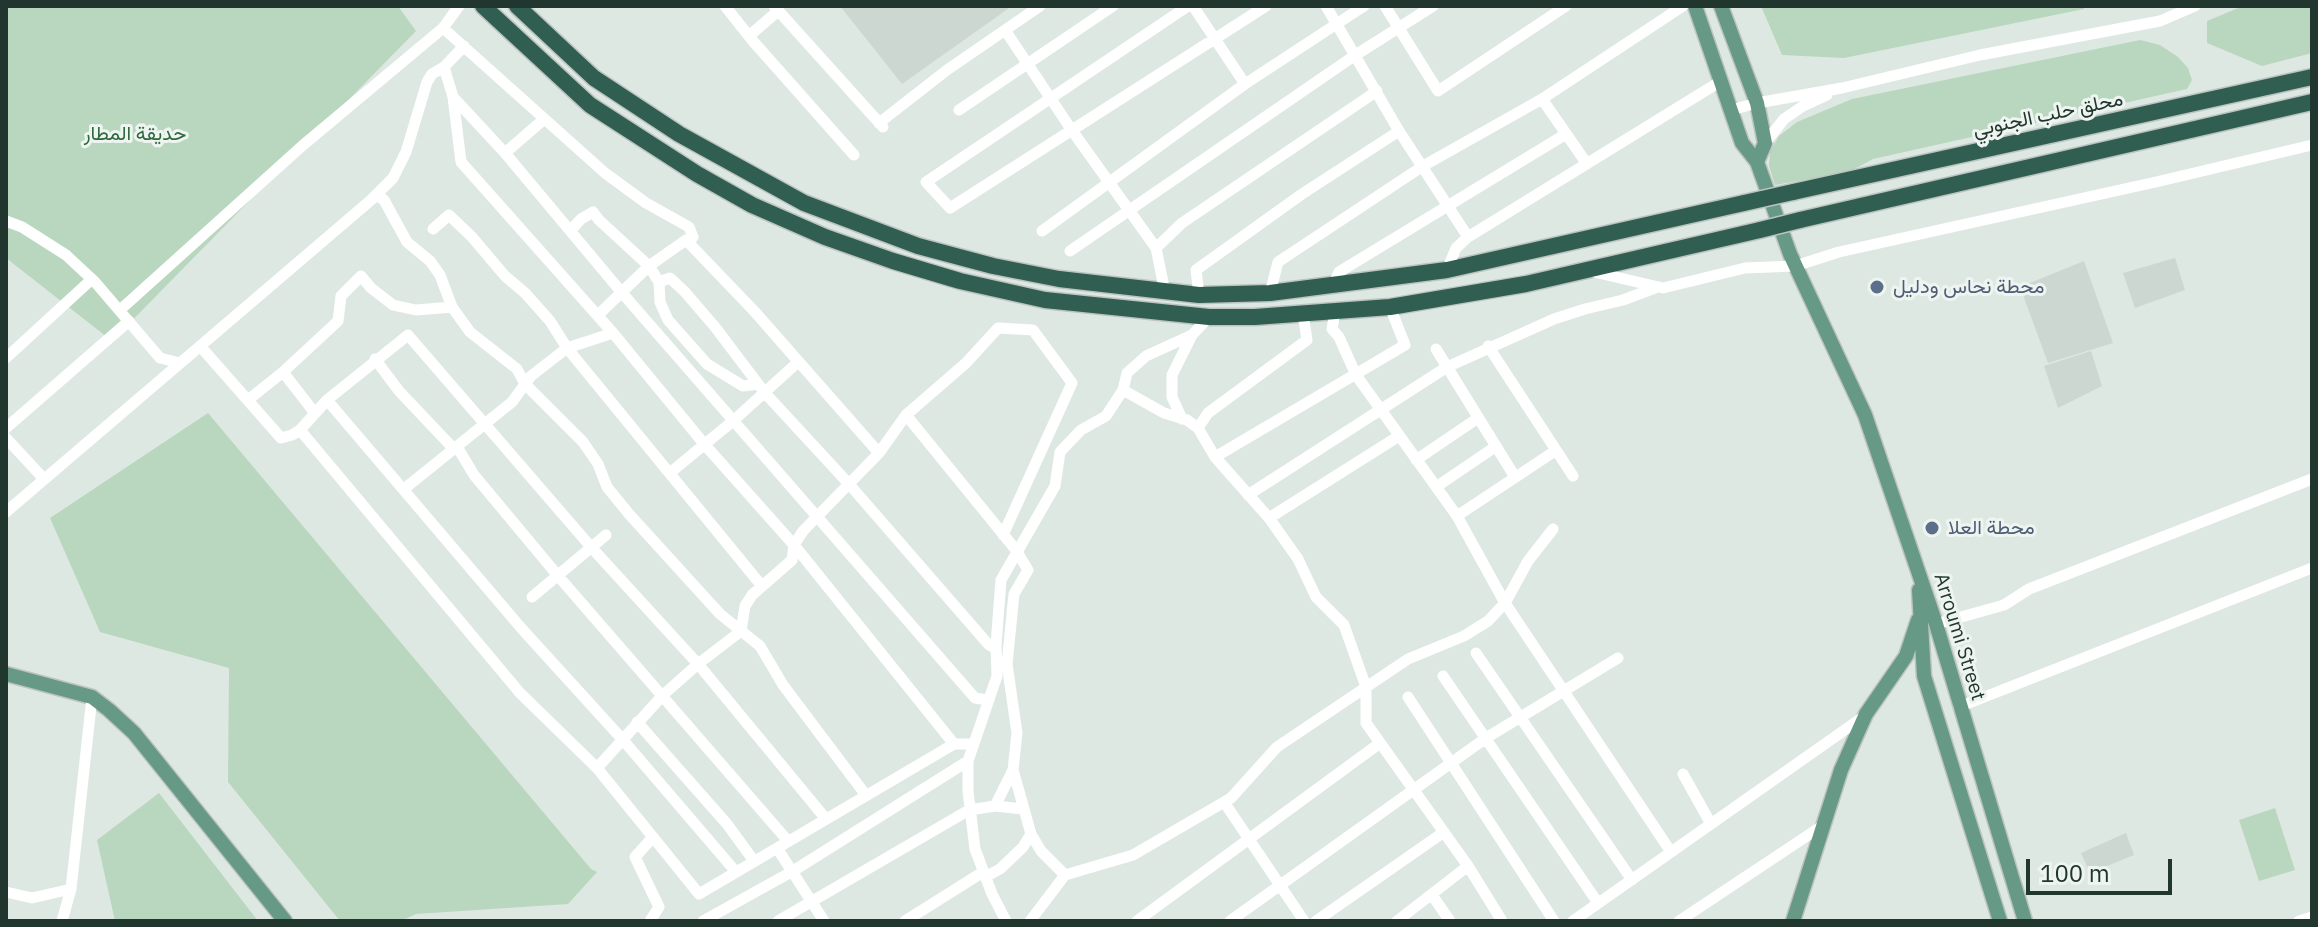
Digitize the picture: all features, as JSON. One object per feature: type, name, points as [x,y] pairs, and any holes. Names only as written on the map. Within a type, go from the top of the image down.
[{"type":"highway","points":[[483,6],[590,105],[697,174],[752,205],[825,237],[960,281],[1045,300],[1209,317],[1303,314],[1333,320],[1581,272],[2312,102]]},
{"type":"highway","name":"محلق حلب الجنوبي","points":[[517,6],[594,78],[679,134],[804,203],[918,246],[993,266],[1059,279],[1199,295],[1332,287],[1447,270],[2312,77]]},
{"type":"main road","points":[[1695,6],[1745,149],[1757,162],[1795,266],[1865,415],[1918,570]]},
{"type":"main road","points":[[1721,6],[1757,103],[1765,143],[1757,162]]},
{"type":"main road","name":"Arroumi Street","points":[[1918,570],[1924,676],[2000,921]]},
{"type":"main road","name":"Arroumi Street","points":[[1918,570],[2025,921]]},
{"type":"main road","points":[[1793,921],[1841,770],[1866,714],[1906,656],[1921,612]]},
{"type":"main road","points":[[6,674],[92,697],[134,733],[285,921]]},
{"type":"street","points":[[120,310],[302,146],[443,28],[459,6]]},
{"type":"street","points":[[725,6],[854,155]]},
{"type":"street","points":[[749,36],[776,8],[881,126],[947,70],[1040,6]]},
{"type":"street","points":[[959,110],[1113,6]]},
{"type":"street","points":[[1245,84],[1216,38],[1190,6],[926,182],[950,208],[1071,129],[1216,38],[1266,6]]},
{"type":"street","points":[[1326,6],[1399,131],[1468,237]]},
{"type":"street","points":[[1042,231],[1245,84],[1364,6]]},
{"type":"street","points":[[1385,6],[1438,91],[1566,6]]},
{"type":"street","points":[[1070,251],[1354,56],[1433,6]]},
{"type":"street","points":[[1270,293],[1278,262],[1423,166],[1542,99],[1683,6]]},
{"type":"street","points":[[1731,110],[1842,88],[1980,55],[2160,21],[2195,6]]},
{"type":"street","points":[[443,28],[543,120],[646,203],[689,227],[693,237],[689,243]]},
{"type":"street","points":[[1005,30],[1156,248],[1165,292]]},
{"type":"street","points":[[6,512],[393,178],[406,152],[427,82],[464,46]]},
{"type":"street","points":[[444,67],[453,97],[461,162],[598,315],[705,445],[794,545],[954,744]]},
{"type":"street","points":[[1447,270],[1456,248],[1468,237],[1721,81]]},
{"type":"street","points":[[1765,143],[1784,119],[1803,106],[1842,88]]},
{"type":"street","points":[[1156,248],[1182,223],[1377,91]]},
{"type":"street","points":[[453,97],[505,153],[623,294],[975,698],[988,700]]},
{"type":"street","points":[[1542,99],[1587,164]]},
{"type":"street","points":[[505,153],[543,120]]},
{"type":"street","points":[[1199,295],[1196,270],[1302,194],[1399,131]]},
{"type":"street","points":[[1332,287],[1339,272],[1566,134]]},
{"type":"street","points":[[1581,272],[1610,274],[1652,287],[1671,287],[1755,266],[1795,266],[1839,252],[2312,145]]},
{"type":"street","points":[[376,195],[390,210],[407,242],[430,261],[440,275],[452,307],[470,332],[517,369],[525,384],[583,442],[598,464],[607,487],[629,514],[720,614],[760,646],[783,685],[865,794]]},
{"type":"street","points":[[571,230],[593,212],[649,266],[659,282],[660,302],[668,320],[707,364],[743,386],[761,388]]},
{"type":"street","points":[[433,229],[449,215],[550,321],[567,348],[761,585]]},
{"type":"street","points":[[6,221],[22,227],[66,255],[92,279],[160,358],[180,363]]},
{"type":"street","points":[[598,315],[649,266],[686,240],[755,312],[879,453]]},
{"type":"street","points":[[1638,258],[1638,271],[1652,287]]},
{"type":"street","points":[[248,400],[338,321],[341,296],[361,276],[393,305],[416,310],[452,307]]},
{"type":"street","points":[[659,282],[670,278],[685,292],[761,388],[988,644],[996,649]]},
{"type":"street","points":[[6,358],[92,279]]},
{"type":"street","points":[[1248,495],[1447,367],[1554,319],[1623,300],[1652,287]]},
{"type":"street","points":[[1215,457],[1405,345],[1390,307]]},
{"type":"street","points":[[1303,314],[1307,340]]},
{"type":"street","points":[[1182,419],[1172,397],[1172,375],[1192,335],[1209,317]]},
{"type":"street","points":[[1198,428],[1208,413],[1333,320],[1356,375],[1457,516],[1505,603],[1671,852]]},
{"type":"street","points":[[6,428],[129,321]]},
{"type":"street","points":[[597,768],[663,695],[741,631],[745,606],[761,585],[792,560],[794,545],[803,531],[879,453],[906,415],[966,363],[998,328],[1033,330],[1072,383],[1003,535]]},
{"type":"street","points":[[404,489],[512,402],[543,366],[567,348],[613,333]]},
{"type":"street","points":[[200,346],[281,438],[300,430],[327,400],[408,335],[591,547],[698,664],[826,819]]},
{"type":"street","points":[[1003,920],[975,849],[969,810],[968,761],[997,676],[1001,580],[1055,486],[1060,452],[1081,430],[1106,416],[1123,390],[1127,373],[1146,356],[1192,335]]},
{"type":"street","points":[[1488,346],[1573,476]]},
{"type":"street","points":[[1436,349],[1515,477]]},
{"type":"street","points":[[375,359],[399,391],[453,448],[459,450],[474,475],[663,695],[782,845],[793,871],[824,921]]},
{"type":"street","points":[[671,472],[733,421],[761,388],[798,362]]},
{"type":"street","points":[[517,369],[543,366]]},
{"type":"street","points":[[283,372],[314,412]]},
{"type":"street","points":[[1123,390],[1198,428],[1215,457],[1269,518],[1298,559],[1316,597],[1344,625],[1366,687],[1366,723],[1468,866],[1502,921]]},
{"type":"street","points":[[327,400],[522,629],[623,740],[736,872]]},
{"type":"street","points":[[906,415],[1016,550],[1028,570],[1014,594],[1007,664],[1017,733],[1013,770],[995,806]]},
{"type":"street","points":[[1416,460],[1478,418]]},
{"type":"street","points":[[300,430],[520,693],[597,768],[699,894],[954,744],[973,744]]},
{"type":"street","points":[[1269,518],[1399,436]]},
{"type":"street","points":[[6,438],[44,479]]},
{"type":"street","points":[[1436,487],[1495,447]]},
{"type":"street","points":[[1457,516],[1555,451]]},
{"type":"street","points":[[1936,624],[2004,605],[2029,589],[2312,479]]},
{"type":"street","points":[[1030,921],[1065,875],[1133,855],[1231,798],[1277,747],[1408,659],[1488,621],[1505,603],[1528,561],[1553,529]]},
{"type":"street","points":[[532,597],[606,535]]},
{"type":"street","points":[[1959,707],[2312,568]]},
{"type":"street","points":[[1476,653],[1632,880]]},
{"type":"street","points":[[1230,921],[1486,738],[1618,658]]},
{"type":"street","points":[[1443,676],[1598,903]]},
{"type":"street","points":[[62,921],[71,889],[92,697]]},
{"type":"street","points":[[1408,697],[1554,921]]},
{"type":"street","points":[[1573,921],[1866,714]]},
{"type":"street","points":[[637,722],[727,824],[754,861]]},
{"type":"street","points":[[1144,919],[1380,743]]},
{"type":"street","points":[[703,921],[793,871],[968,761]]},
{"type":"street","points":[[1013,770],[1031,834],[1041,851],[1065,875]]},
{"type":"street","points":[[1683,774],[1711,824]]},
{"type":"street","points":[[1224,802],[1304,921]]},
{"type":"street","points":[[778,921],[969,810],[995,806],[1023,809]]},
{"type":"street","points":[[1679,921],[1825,824]]},
{"type":"street","points":[[1316,921],[1444,832]]},
{"type":"street","points":[[905,921],[984,875],[1000,869],[1023,847],[1031,834]]},
{"type":"street","points":[[650,921],[659,907],[635,857],[653,837]]},
{"type":"street","points":[[1397,921],[1468,866]]},
{"type":"street","points":[[6,892],[32,898],[71,889]]},
{"type":"street","points":[[1432,895],[1450,921]]},
{"type":"street","points":[[2299,921],[2312,917]]},
{"type":"shaded area","points":[[840,6],[1012,6],[902,84]]},
{"type":"shaded area","points":[[2175,258],[2185,290],[2135,308],[2123,273]]},
{"type":"shaded area","points":[[2084,261],[2113,343],[2048,363],[2020,287]]},
{"type":"shaded area","points":[[2091,351],[2102,386],[2058,408],[2044,366]]},
{"type":"shaded area","points":[[2126,833],[2134,855],[2090,873],[2081,853]]},
{"type":"green space","name":"حديقة المطار","points":[[6,6],[398,6],[416,31],[112,341],[6,258]]},
{"type":"green space","points":[[1761,6],[2084,6],[2084,9],[1844,58],[1782,55]]},
{"type":"green space","points":[[2243,6],[2312,6],[2312,53],[2262,66],[2207,43],[2207,21]]},
{"type":"green space","points":[[2140,40],[2160,45],[2178,57],[2188,68],[2192,80],[2187,89],[1873,159],[1849,172],[1775,185],[1769,166],[1770,151],[1779,136],[1797,122],[1852,99]]},
{"type":"green space","points":[[208,413],[591,869],[597,872],[568,904],[416,914],[401,921],[340,921],[228,782],[229,668],[100,632],[50,518]]},
{"type":"green space","points":[[159,793],[258,921],[115,921],[97,840]]},
{"type":"green space","points":[[2275,808],[2295,870],[2259,881],[2239,820]]},
{"type":"place","name":"محطة نحاس ودليل","points":[[1877,287]]},
{"type":"place","name":"محطة العلا","points":[[1932,528]]}]
